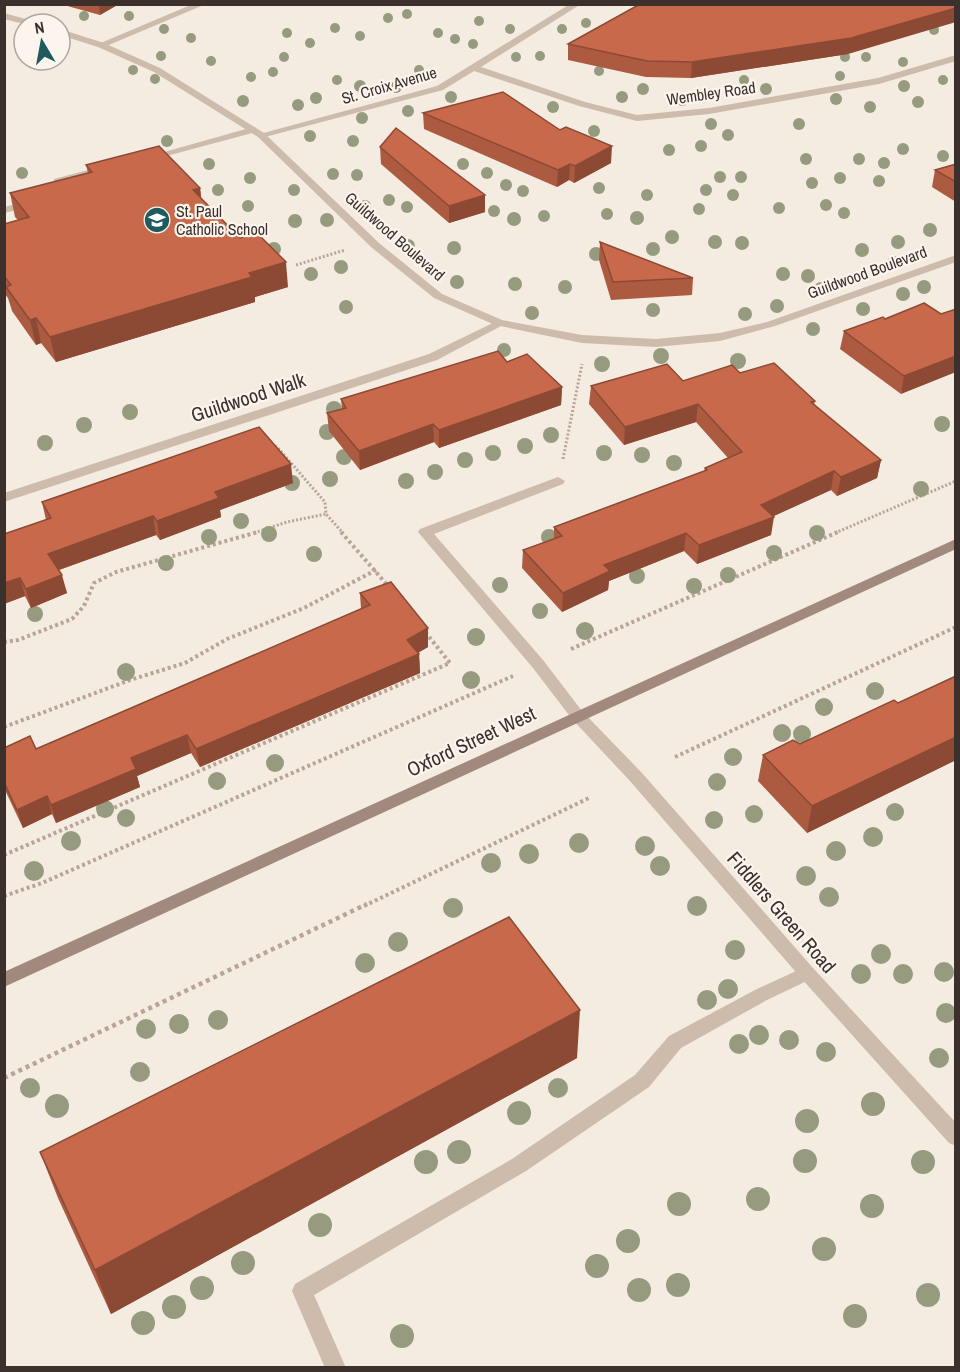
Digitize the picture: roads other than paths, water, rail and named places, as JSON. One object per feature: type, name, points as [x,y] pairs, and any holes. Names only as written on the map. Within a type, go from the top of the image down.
[{"type":"main road","name":"Oxford Street West","points":[[4,980],[956,543]]},
{"type":"street","points":[[101,45],[202,4]]},
{"type":"street","name":"St. Croix Avenue","points":[[138,160],[441,88],[577,4]]},
{"type":"street","name":"Guildwood Boulevard","points":[[72,36],[101,45],[157,70],[257,133],[375,244],[438,296],[500,323],[582,339],[656,344],[720,337],[771,324],[956,258]]},
{"type":"street","name":"Wembley Road","points":[[474,68],[582,104],[637,118],[709,111],[879,81],[956,58]]},
{"type":"street","points":[[51,199],[63,196],[58,181],[104,169]]},
{"type":"street","points":[[4,210],[39,202]]},
{"type":"street","name":"Guildwood Walk","points":[[4,498],[434,357],[500,323]]},
{"type":"street","name":"Fiddlers Green Road","points":[[558,481],[425,532],[538,664],[577,715],[644,786],[807,973],[956,1137]]},
{"type":"street","points":[[336,1368],[302,1291],[519,1165],[642,1081],[675,1042],[761,995],[807,973]]},
{"type":"place","name":"St. Paul Catholic School","points":[[157,220]]}]
